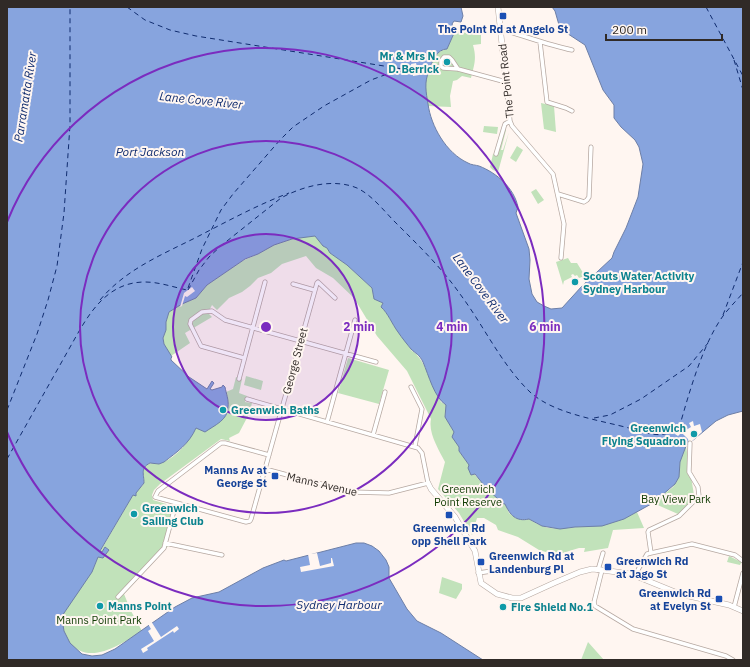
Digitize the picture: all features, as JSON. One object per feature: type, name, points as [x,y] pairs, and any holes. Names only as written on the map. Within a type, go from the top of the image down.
[{"type":"street","name":"The Point Road","points":[[498,7],[510,121],[514,128],[553,174],[564,224],[562,258]]},
{"type":"street","points":[[500,29],[533,38],[540,42],[572,50]]},
{"type":"street","points":[[540,42],[547,102],[566,108],[572,112]]},
{"type":"street","points":[[458,69],[451,58],[444,58],[441,61],[440,64],[443,68],[458,69],[506,82]]},
{"type":"street","points":[[496,154],[505,124],[510,121]]},
{"type":"street","points":[[558,194],[584,202],[587,200],[589,197],[591,147]]},
{"type":"street","points":[[239,379],[265,282]]},
{"type":"street","points":[[293,284],[314,290],[318,282],[335,298]]},
{"type":"street","name":"George Street","points":[[176,504],[246,522],[250,521],[314,290]]},
{"type":"street","points":[[244,358],[200,345],[190,322],[194,317],[202,312],[213,311],[223,320],[376,362]]},
{"type":"street","points":[[327,422],[355,320]]},
{"type":"street","points":[[411,387],[422,409],[414,446]]},
{"type":"street","points":[[373,435],[385,392]]},
{"type":"street","points":[[247,399],[418,448],[422,453],[428,483],[431,490],[454,517],[475,552],[481,583],[497,594],[516,599],[525,597],[554,582],[592,569],[635,575],[680,594],[734,607],[743,611]]},
{"type":"street","points":[[118,597],[164,548],[176,504],[158,499],[155,496],[158,491],[221,443],[269,454]]},
{"type":"street","points":[[651,553],[649,530],[679,516],[699,496],[698,487],[689,472],[690,443]]},
{"type":"street","name":"Manns Avenue","points":[[264,469],[351,492],[389,493],[428,483]]},
{"type":"street","points":[[165,543],[222,555]]},
{"type":"street","points":[[635,575],[647,554],[692,544],[735,555],[743,561]]},
{"type":"street","points":[[603,553],[594,602],[595,606],[633,629],[722,655],[733,660]]},
{"type":"street","points":[[478,573],[506,569]]},
{"type":"street","points":[[734,607],[743,573]]},
{"type":"street","points":[[720,660],[722,655]]},
{"type":"green space","points":[[455,31],[481,35],[481,44],[473,45],[475,58],[471,78],[462,76],[453,81],[450,96],[451,107],[428,106],[425,87],[429,68],[438,53],[447,49]]},
{"type":"green space","points":[[541,103],[554,106],[556,132],[544,129]]},
{"type":"green space","points":[[484,126],[498,127],[497,134],[483,132]]},
{"type":"green space","points":[[504,129],[506,130],[501,150],[503,150],[509,132],[498,172],[490,167],[493,154],[496,155]]},
{"type":"green space","points":[[517,146],[523,150],[516,162],[510,158]]},
{"type":"green space","points":[[536,189],[544,200],[538,204],[531,192]]},
{"type":"green space","name":"Greenwich Point Reserve","points":[[315,235],[330,253],[347,265],[372,288],[374,299],[383,303],[381,307],[412,351],[420,359],[441,402],[446,405],[445,417],[454,432],[459,451],[469,465],[471,475],[474,474],[487,489],[505,504],[509,513],[516,518],[523,520],[529,519],[547,528],[557,528],[608,524],[621,520],[637,512],[644,528],[613,530],[608,548],[584,552],[585,548],[579,548],[556,555],[539,550],[518,537],[498,530],[496,525],[484,518],[477,518],[472,535],[459,513],[438,489],[445,462],[437,447],[431,430],[431,419],[407,371],[377,336],[354,298],[333,278],[316,268],[306,256],[282,264],[271,273],[258,278],[242,292],[229,298],[217,310],[212,305],[208,313],[212,317],[185,333],[190,343],[171,356],[164,344],[163,338],[169,312],[196,298],[207,285],[242,261],[273,245],[292,239]]},
{"type":"green space","points":[[568,258],[571,263],[577,263],[585,276],[579,278],[577,275],[575,276],[573,274],[571,275],[572,277],[564,281],[563,285],[556,262]]},
{"type":"green space","points":[[348,358],[389,370],[379,404],[338,393]]},
{"type":"green space","points":[[246,376],[263,381],[261,390],[244,385]]},
{"type":"green space","name":"Manns Point Park","points":[[236,377],[242,379],[239,393],[247,396],[245,402],[252,403],[249,414],[239,433],[229,438],[230,441],[221,439],[160,484],[154,490],[152,495],[153,500],[173,506],[164,542],[169,545],[124,594],[142,631],[124,642],[104,651],[94,653],[76,649],[68,641],[63,629],[63,613],[89,576],[98,557],[103,558],[109,550],[105,547],[102,553],[100,552],[133,495],[143,485],[143,470],[148,464],[161,463],[172,458],[186,443],[196,427],[200,430],[228,406],[226,392],[233,389]]},
{"type":"green space","name":"Bay View Park","points":[[686,446],[694,495],[687,507],[678,514],[653,503],[673,487],[677,481],[680,462]]},
{"type":"green space","points":[[729,556],[741,562],[740,565],[727,562]]},
{"type":"green space","points":[[442,577],[462,584],[462,589],[456,599],[439,593]]},
{"type":"green space","points":[[588,642],[604,660],[581,660]]},
{"type":"water","name":"Port Jackson","points":[[7,7],[461,7],[463,16],[461,22],[454,21],[452,24],[455,31],[447,49],[440,51],[435,56],[427,75],[426,87],[432,121],[446,146],[453,153],[469,164],[486,169],[498,177],[513,194],[518,207],[516,213],[529,249],[529,279],[532,294],[537,302],[551,309],[562,308],[582,286],[612,258],[638,197],[643,164],[639,147],[635,140],[614,118],[614,105],[603,90],[585,45],[562,30],[552,7],[743,7],[743,411],[728,415],[716,421],[686,446],[680,462],[679,477],[675,484],[653,503],[624,519],[602,526],[560,529],[542,526],[529,519],[524,520],[514,517],[505,504],[499,503],[498,499],[487,489],[475,474],[471,475],[468,468],[469,465],[459,451],[459,447],[452,437],[454,432],[445,417],[446,405],[435,392],[422,359],[411,349],[396,329],[386,312],[381,307],[383,303],[374,299],[372,288],[347,265],[330,253],[315,236],[292,239],[274,245],[245,259],[207,285],[196,298],[169,312],[163,338],[164,344],[172,357],[171,360],[189,377],[207,389],[212,381],[214,383],[210,389],[212,390],[222,387],[223,385],[225,387],[228,399],[227,412],[220,422],[205,432],[196,428],[190,439],[164,462],[159,464],[150,463],[145,467],[143,472],[144,483],[136,493],[136,496],[133,495],[100,551],[102,552],[105,547],[109,550],[103,558],[98,557],[92,572],[62,616],[64,631],[70,643],[82,654],[92,656],[102,655],[115,649],[175,607],[192,598],[219,592],[263,568],[284,560],[286,561],[356,543],[364,543],[379,551],[386,560],[389,567],[389,578],[407,609],[417,621],[441,633],[483,660],[7,660]]},
{"type":"pier","points":[[416,63],[418,71],[428,69],[429,71],[413,76],[411,64]]},
{"type":"pier","points":[[192,287],[195,291],[187,297],[185,296],[182,306],[180,307],[184,293]]},
{"type":"pier","points":[[693,421],[694,426],[700,424],[702,432],[689,444],[688,439],[682,433],[678,436],[675,434],[680,426],[686,430],[691,427],[689,423]]},
{"type":"pier","points":[[317,553],[320,566],[331,563],[332,558],[334,566],[301,572],[300,567],[310,565],[308,554]]},
{"type":"pier","points":[[151,621],[161,637],[177,626],[179,629],[174,633],[173,631],[147,648],[148,650],[143,653],[141,649],[154,641],[148,631],[151,629],[148,624]]},
{"type":"ferry route","points":[[7,410],[37,334],[57,266],[64,213],[70,125],[70,7]]},
{"type":"ferry route","points":[[127,7],[145,20],[170,30],[196,36],[409,70]]},
{"type":"ferry route","points":[[706,7],[743,76]]},
{"type":"ferry route","points":[[734,60],[743,90]]},
{"type":"ferry route","points":[[188,288],[202,249],[221,210],[233,194],[293,127],[324,106],[371,80],[390,73],[412,70]]},
{"type":"ferry route","points":[[188,290],[199,270],[209,257],[281,198],[299,190],[318,185],[348,185],[357,188],[373,199],[437,265],[469,306],[510,369],[530,392],[541,400],[569,413],[646,433],[660,435],[679,428],[702,355],[715,328],[730,307],[743,293]]},
{"type":"ferry route","points":[[100,300],[110,289],[144,264],[242,214],[289,193]]},
{"type":"ferry route","points":[[723,315],[743,262]]},
{"type":"ferry route","points":[[7,459],[84,323],[104,298],[122,286],[133,283],[156,283],[187,290]]},
{"type":"ferry route","points":[[594,418],[610,415],[641,399],[689,366],[708,343]]},
{"type":"place","name":"The Point Rd at Angelo St","points":[[503,16]]},
{"type":"place","name":"Mr & Mrs N. D. Berrick","points":[[447,62]]},
{"type":"place","name":"Scouts Water Activity Sydney Harbour","points":[[575,282]]},
{"type":"place","name":"Greenwich Baths","points":[[223,410]]},
{"type":"place","name":"Greenwich Flying Squadron","points":[[694,434]]},
{"type":"place","name":"Manns Av at George St","points":[[275,476]]},
{"type":"place","name":"Greenwich Sailing Club","points":[[134,514]]},
{"type":"place","name":"Greenwich Rd opp Shell Park","points":[[449,515]]},
{"type":"place","name":"Greenwich Rd at Landenburg Pl","points":[[481,562]]},
{"type":"place","name":"Greenwich Rd at Jago St","points":[[608,567]]},
{"type":"place","name":"Greenwich Rd at Evelyn St","points":[[719,599]]},
{"type":"place","name":"Manns Point","points":[[100,606]]},
{"type":"place","name":"Fire Shield No.1","points":[[503,607]]},
{"type":"water label","name":"Parramatta River","points":[[25,97]]},
{"type":"water label","name":"Lane Cove River","points":[[201,100]]},
{"type":"water label","name":"Lane Cove River","points":[[481,288]]},
{"type":"water label","name":"Sydney Harbour","points":[[339,604]]}]
